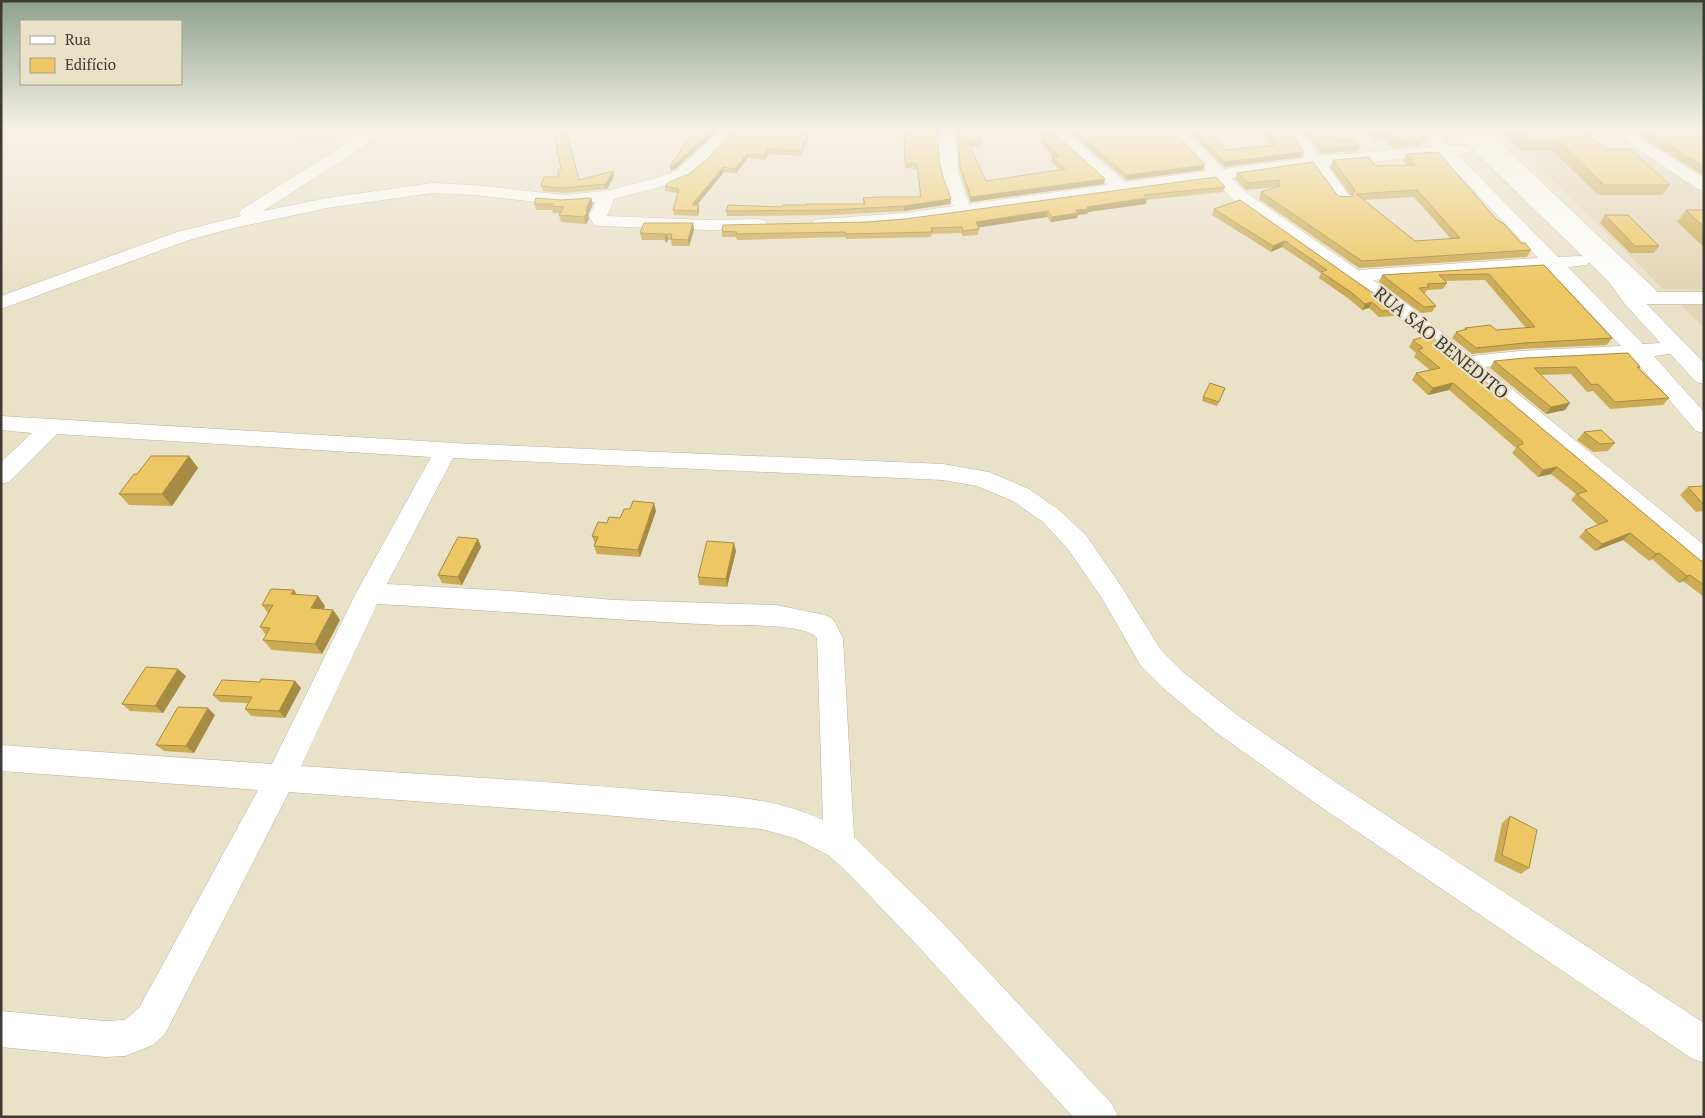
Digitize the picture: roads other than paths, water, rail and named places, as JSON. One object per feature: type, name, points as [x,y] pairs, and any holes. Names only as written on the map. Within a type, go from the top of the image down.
[{"type":"main road","points":[[1493,182],[1582,261],[1598,278],[1631,299]]},
{"type":"main road","points":[[1516,182],[1616,277],[1631,299],[1704,376]]},
{"type":"street","points":[[228,224],[299,182]]},
{"type":"street","points":[[1,304],[183,236],[228,224],[327,204],[432,188],[474,190],[563,200],[607,196],[660,182]]},
{"type":"street","points":[[951,182],[963,210]]},
{"type":"street","points":[[1114,182],[1120,187]]},
{"type":"street","points":[[806,224],[854,223],[963,210],[1159,182]]},
{"type":"street","name":"RUA SÃO BENEDITO","points":[[1225,182],[1238,195],[1264,214],[1396,304],[1704,560]]},
{"type":"street","points":[[1331,182],[1343,198]]},
{"type":"street","points":[[1484,182],[1553,263],[1638,351],[1704,426]]},
{"type":"street","points":[[1532,182],[1653,298]]},
{"type":"street","points":[[607,196],[598,216],[600,220],[708,225],[777,224]]},
{"type":"street","points":[[1357,276],[1582,261]]},
{"type":"street","points":[[1631,299],[1704,298]]},
{"type":"street","points":[[1466,363],[1520,357],[1676,348]]},
{"type":"street","points":[[1,423],[245,440],[446,451],[690,463],[943,472],[981,478],[1021,495],[1051,516],[1077,542],[1112,593],[1151,658],[1173,680],[1228,724],[1330,795],[1688,1032],[1704,1045]]},
{"type":"street","points":[[1,476],[52,426]]},
{"type":"street","points":[[1,1029],[106,1040],[125,1038],[140,1032],[152,1021],[280,779],[369,593],[446,451]]},
{"type":"street","points":[[369,593],[511,601],[614,610],[776,616],[816,623],[824,627],[830,638],[839,844]]},
{"type":"street","points":[[1,758],[593,800],[762,815],[802,826],[839,844],[928,932],[1099,1117]]}]
